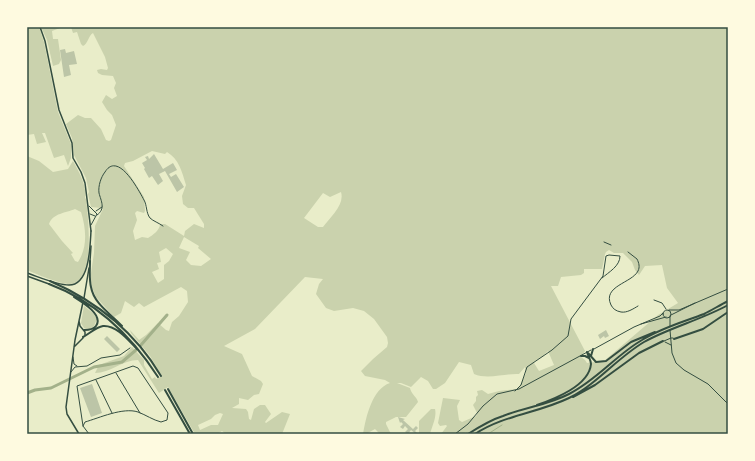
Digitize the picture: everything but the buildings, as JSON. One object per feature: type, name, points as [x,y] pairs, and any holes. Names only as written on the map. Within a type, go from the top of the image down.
[{"type":"highway","points":[[49,282],[103,314],[126,335],[160,377],[148,356],[94,296],[90,283],[90,261]]},
{"type":"highway","points":[[49,282],[86,303],[104,311],[131,336]]},
{"type":"highway","points":[[587,352],[596,362],[606,361],[631,342],[706,313],[728,301]]},
{"type":"highway","points":[[83,329],[94,328],[98,320],[96,315],[86,303]]},
{"type":"highway","points":[[570,397],[596,380],[622,357],[644,342],[703,318],[728,305]]},
{"type":"highway","points":[[674,339],[703,329],[728,312]]},
{"type":"highway","points":[[83,338],[100,327],[112,327],[122,334],[148,361]]},
{"type":"highway","points":[[468,434],[503,415],[558,400],[576,390],[633,346],[658,331]]},
{"type":"highway","points":[[475,434],[506,419],[579,394],[595,385],[639,353],[663,341]]},
{"type":"highway","points":[[527,408],[558,397],[576,386],[589,370],[591,365],[590,357],[593,349]]},
{"type":"highway","points":[[581,356],[590,357]]},
{"type":"highway","points":[[190,434],[167,389],[193,434]]},
{"type":"main road","points":[[40,27],[45,41],[59,110],[72,143],[73,158],[83,177],[90,214],[90,261],[74,347],[66,403],[67,412],[79,434]]},
{"type":"main road","points":[[27,277],[70,285],[80,281],[86,269],[91,232]]},
{"type":"main road","points":[[27,273],[49,282]]},
{"type":"main road","points":[[74,347],[86,334],[79,320]]},
{"type":"main road","points":[[77,333],[79,330],[83,329]]},
{"type":"main road","points":[[77,333],[79,337],[83,338]]},
{"type":"street","points":[[90,226],[102,207],[102,200],[99,193],[100,184],[106,169],[116,166],[125,170],[144,201],[150,218],[163,226]]},
{"type":"street","points":[[89,206],[95,211],[96,215]]},
{"type":"street","points":[[90,214],[102,207]]},
{"type":"street","points":[[90,214],[92,216],[96,215]]},
{"type":"street","points":[[604,242],[611,245]]},
{"type":"street","points":[[628,252],[637,259],[639,267],[638,271],[635,275],[613,289],[610,295],[610,303],[616,310],[623,312],[638,306]]},
{"type":"street","points":[[515,390],[521,385],[527,366],[552,350],[568,336],[570,318],[602,278],[616,266],[620,260],[620,256],[609,254],[606,256],[602,278]]},
{"type":"street","points":[[455,434],[468,424],[478,411],[493,397],[500,393],[515,390],[639,324],[660,316],[665,310],[676,311],[728,289]]},
{"type":"street","points":[[654,300],[662,303],[666,309]]},
{"type":"street","points":[[639,324],[670,316],[698,302]]},
{"type":"street","points":[[669,310],[671,313],[669,321],[673,358],[678,366],[708,384],[728,404]]},
{"type":"street","points":[[664,313],[669,321]]},
{"type":"street","points":[[671,337],[674,339],[671,345]]},
{"type":"street","points":[[663,341],[671,337]]},
{"type":"street","points":[[663,341],[671,345]]},
{"type":"street","points":[[70,378],[73,368],[93,364],[101,358],[120,355],[130,348]]},
{"type":"street","points":[[73,357],[74,365],[78,367]]},
{"type":"street","points":[[83,426],[85,422],[127,411],[138,412],[161,422],[167,420],[168,416],[137,367],[133,366],[78,385],[76,389],[81,419],[83,426],[89,434]]},
{"type":"street","points":[[116,372],[141,414]]},
{"type":"street","points":[[96,379],[112,414]]},
{"type":"green space","points":[[27,27],[39,27],[44,42],[58,112],[71,144],[71,158],[68,166],[64,155],[54,158],[45,133],[42,133],[46,142],[37,144],[34,134],[27,135]]},
{"type":"green space","points":[[41,27],[60,28],[52,31],[53,39],[58,39],[61,60],[59,64],[53,66],[47,40]]},
{"type":"green space","points":[[71,27],[728,27],[728,434],[465,434],[466,432],[463,434],[441,434],[447,426],[440,426],[438,423],[443,398],[460,400],[457,406],[459,420],[462,422],[476,416],[477,413],[473,405],[478,395],[477,391],[482,390],[488,394],[517,389],[526,373],[525,367],[519,374],[479,376],[474,374],[471,365],[459,362],[445,383],[436,389],[433,389],[428,381],[421,377],[411,387],[397,383],[410,388],[418,402],[406,417],[396,417],[386,422],[391,434],[380,434],[375,429],[363,434],[368,412],[374,397],[384,386],[390,383],[385,380],[365,376],[361,371],[387,347],[387,337],[374,319],[364,311],[353,308],[334,311],[326,308],[316,294],[319,284],[323,279],[305,277],[255,329],[224,346],[242,354],[252,376],[261,381],[263,384],[259,394],[254,395],[248,400],[239,398],[239,404],[232,408],[246,409],[249,419],[251,420],[254,409],[260,405],[265,405],[271,414],[265,422],[266,423],[282,412],[290,414],[282,434],[226,434],[222,431],[217,434],[195,434],[168,387],[159,393],[138,360],[127,362],[106,371],[95,373],[99,365],[124,356],[132,347],[144,360],[144,365],[152,379],[162,376],[150,356],[130,330],[139,340],[158,323],[169,331],[172,322],[179,316],[188,302],[187,291],[181,287],[144,307],[139,303],[134,307],[125,301],[121,313],[114,317],[96,297],[93,290],[91,273],[94,253],[95,226],[103,209],[91,207],[86,178],[74,155],[72,138],[66,124],[78,115],[85,118],[91,118],[101,129],[106,140],[111,140],[116,125],[112,115],[102,102],[106,95],[112,99],[117,96],[114,88],[116,83],[113,76],[98,73],[97,70],[107,70],[108,68],[105,57],[93,33],[83,46],[77,32],[73,33]],"holes":[[[152,151],[165,154],[167,152],[171,155],[180,166],[186,185],[182,196],[183,204],[188,208],[194,208],[204,224],[204,228],[194,224],[185,231],[184,236],[165,224],[160,224],[158,230],[150,237],[142,237],[135,240],[133,231],[137,220],[135,213],[137,211],[144,213],[145,211],[144,197],[124,166],[125,163],[133,161]],[[341,192],[342,197],[341,202],[333,215],[323,227],[318,227],[304,218],[323,193],[330,197]],[[184,237],[199,246],[198,248],[211,259],[201,266],[191,265],[186,260],[190,252],[179,248]],[[166,248],[173,254],[169,261],[164,265],[164,279],[158,283],[152,272],[159,269],[157,263],[161,262],[159,252]],[[609,250],[614,253],[623,253],[632,262],[639,275],[645,266],[662,265],[667,288],[678,303],[658,315],[604,361],[587,363],[581,357],[585,351],[551,286],[558,286],[561,277],[581,275],[584,273],[584,269],[602,269],[605,254]],[[548,351],[554,365],[539,371],[534,363]],[[220,413],[223,414],[218,425],[211,425],[200,430],[198,425],[211,419],[215,415]]]},
{"type":"green space","points":[[27,156],[39,161],[53,172],[68,169],[73,161],[84,184],[87,207],[89,246],[84,271],[79,280],[71,284],[67,284],[27,270]],"holes":[[[75,209],[81,212],[84,224],[85,244],[78,262],[75,261],[71,254],[73,253],[49,224],[57,215]]]},
{"type":"green space","points":[[84,306],[93,313],[97,319],[94,326],[90,329],[84,328],[81,323]]},
{"type":"green space","points":[[431,409],[435,409],[435,415],[430,434],[419,434],[419,421]]},
{"type":"waterway","points":[[141,345],[167,315]]},
{"type":"waterway","points":[[27,393],[35,390],[51,388],[94,367],[122,362],[136,350]]},
{"type":"waterway","points":[[488,434],[502,425]]}]
